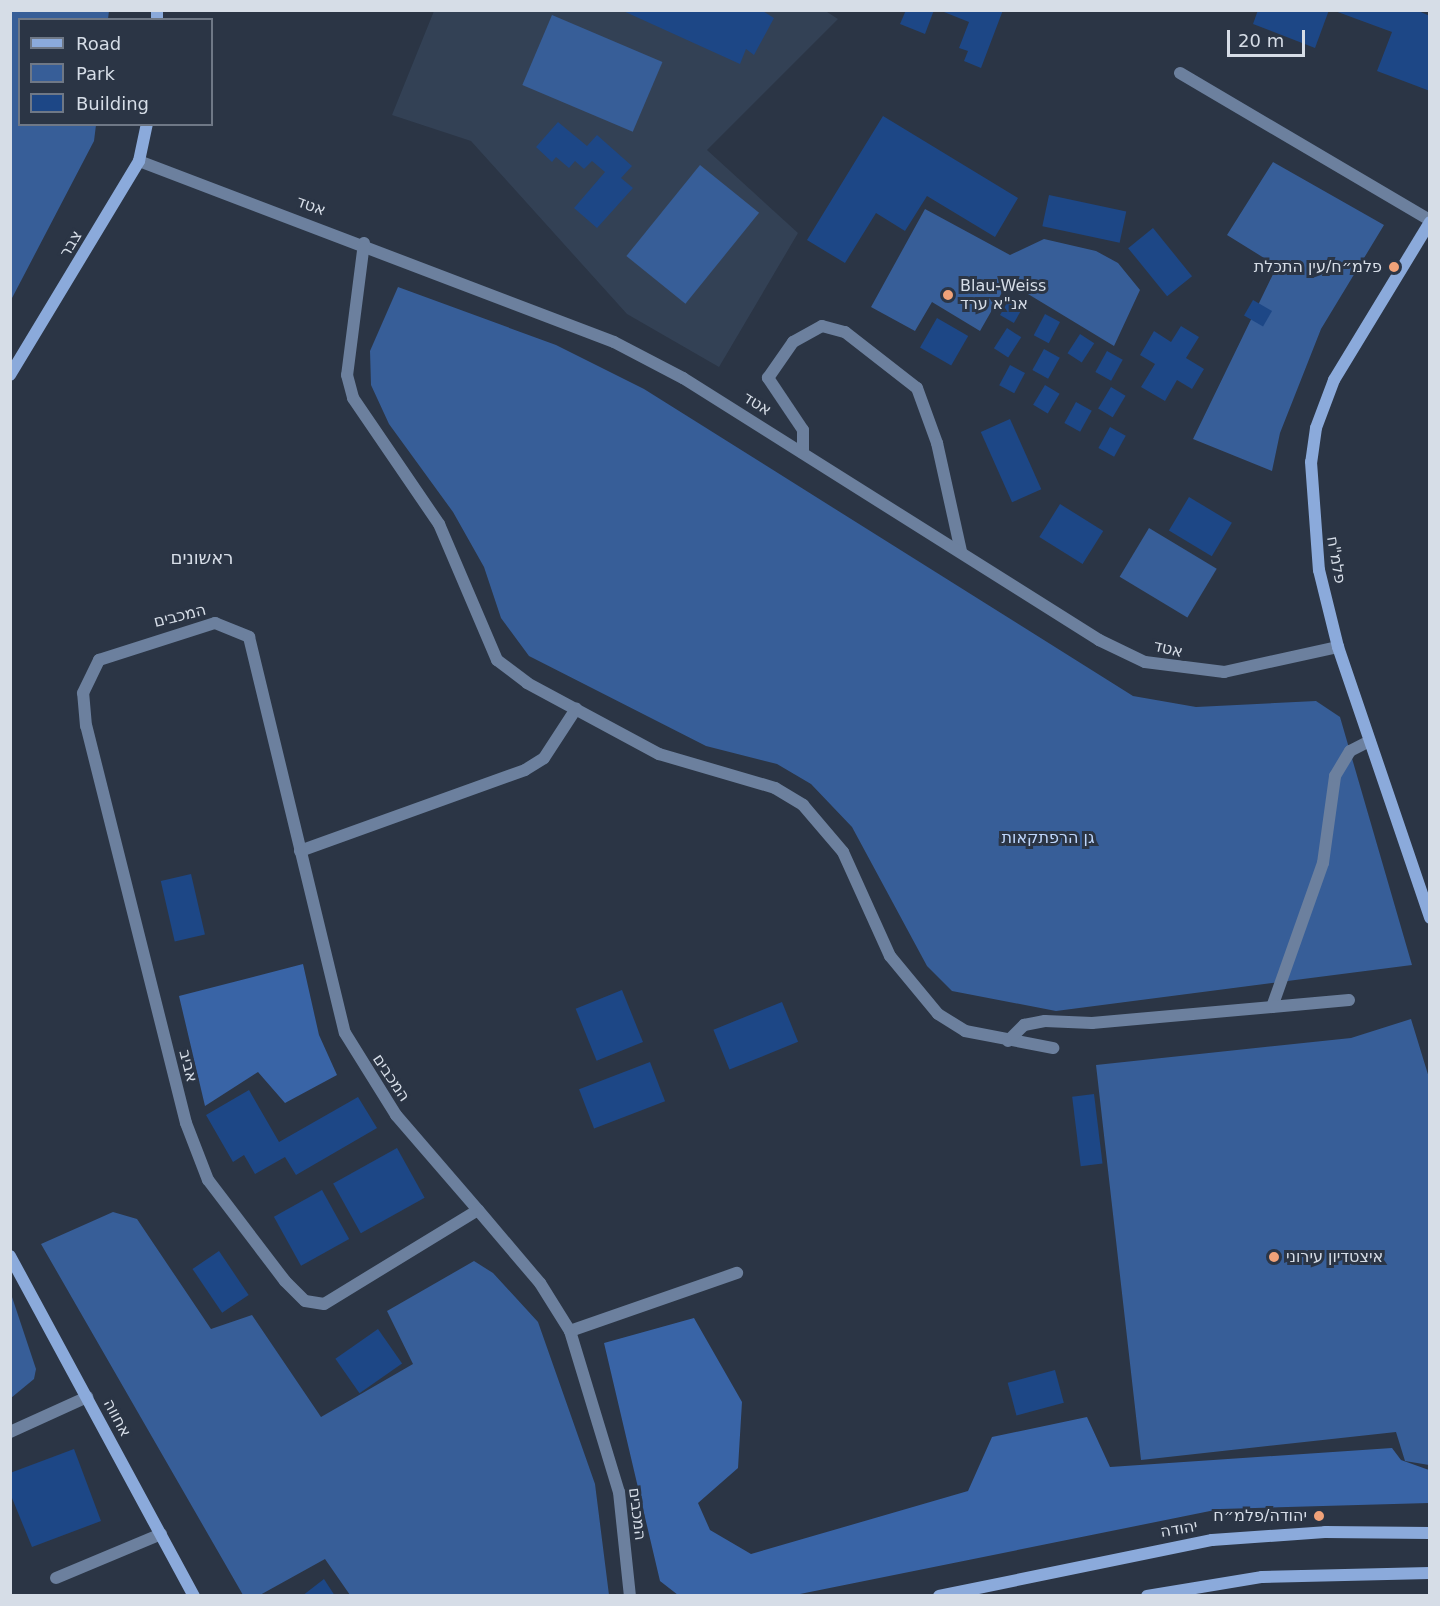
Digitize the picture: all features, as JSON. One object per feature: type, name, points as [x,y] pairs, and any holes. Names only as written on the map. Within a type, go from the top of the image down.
[{"type":"street","points":[[1180,73],[1430,221]]},
{"type":"street","name":"צבר","points":[[10,375],[139,161],[147,126]]},
{"type":"street","name":"אטד","points":[[139,161],[364,243],[614,342],[803,453],[1099,640],[1145,662],[1224,672],[1338,647]]},
{"type":"street","name":"פלמ\"ח","points":[[1430,221],[1335,380],[1316,428],[1311,510],[1338,647],[1430,918]]},
{"type":"street","points":[[364,243],[347,375],[353,398],[439,524],[497,660],[576,709],[659,754],[775,788],[803,805],[843,852],[890,956],[913,988],[965,1031],[1053,1048]]},
{"type":"street","points":[[803,453],[803,430],[768,378],[793,342],[822,326],[845,332],[917,388],[937,443],[961,551]]},
{"type":"street","name":"המכבים","points":[[142,643],[214,623],[249,637],[345,1033],[396,1115],[540,1283],[570,1331],[616,1481],[630,1596]]},
{"type":"street","name":"אביב","points":[[142,643],[99,660],[89,675],[83,693],[86,726],[186,1123],[208,1179],[285,1281],[305,1301],[315,1303],[340,1296],[478,1210]]},
{"type":"street","points":[[300,851],[525,771],[544,758],[576,709]]},
{"type":"street","points":[[1272,1007],[1323,863],[1335,776],[1350,751],[1370,741]]},
{"type":"street","points":[[1008,1041],[1024,1025],[1045,1021],[1092,1023],[1349,1000]]},
{"type":"street","name":"אחווה","points":[[10,1256],[194,1596]]},
{"type":"street","points":[[570,1331],[737,1273]]},
{"type":"street","points":[[10,1432],[87,1397]]},
{"type":"street","name":"יהודה","points":[[939,1596],[1212,1540],[1325,1532],[1430,1533]]},
{"type":"street","points":[[56,1578],[161,1534]]},
{"type":"street","points":[[1148,1596],[1262,1577],[1430,1573]]},
{"type":"shaded area","points":[[824,10],[838,19],[707,150],[798,233],[719,367],[627,314],[471,141],[392,115],[434,11]]},
{"type":"shaded area","points":[[303,964],[319,1035],[337,1075],[285,1103],[258,1072],[205,1106],[179,996]]},
{"type":"shaded area","points":[[694,1318],[742,1402],[738,1468],[698,1503],[710,1530],[751,1554],[968,1491],[992,1437],[1087,1417],[1110,1467],[1392,1448],[1401,1460],[1429,1470],[1429,1503],[1220,1509],[795,1595],[678,1595],[660,1581],[604,1343]]},
{"type":"green space","points":[[11,10],[109,11],[108,18],[18,18],[18,126],[96,126],[94,141],[11,300]]},
{"type":"green space","points":[[552,15],[662,62],[633,132],[522,85]]},
{"type":"green space","points":[[1273,162],[1384,225],[1321,329],[1280,433],[1272,471],[1193,439],[1277,266],[1227,235]]},
{"type":"green space","points":[[700,165],[759,213],[685,304],[626,256]]},
{"type":"green space","points":[[925,209],[1010,255],[1044,239],[1096,251],[1118,263],[1140,290],[1114,346],[1008,282],[980,331],[932,302],[915,331],[871,307]]},
{"type":"green space","name":"גן הרפתקאות","points":[[398,287],[556,345],[644,389],[1133,696],[1196,707],[1316,701],[1340,717],[1412,965],[1056,1011],[952,991],[927,966],[852,827],[811,784],[777,764],[706,746],[529,656],[501,618],[484,567],[453,512],[389,424],[371,385],[370,351]]},
{"type":"green space","points":[[1149,528],[1217,569],[1187,618],[1120,577]]},
{"type":"green space","name":"איצטדיון עירוני","points":[[1411,1019],[1430,1081],[1429,1465],[1405,1461],[1396,1432],[1141,1460],[1096,1065],[1351,1038]]},
{"type":"green space","points":[[113,1212],[137,1219],[211,1329],[252,1315],[321,1417],[413,1364],[387,1311],[474,1261],[493,1273],[538,1322],[595,1484],[609,1595],[350,1595],[325,1559],[260,1595],[243,1595],[41,1244]]},
{"type":"green space","points":[[11,1294],[36,1369],[34,1379],[11,1398]]},
{"type":"building","points":[[621,10],[761,10],[774,18],[754,55],[746,49],[740,64]]},
{"type":"building","points":[[906,10],[934,10],[925,34],[900,24]]},
{"type":"building","points":[[939,10],[1003,10],[981,68],[964,61],[968,51],[959,48],[969,22]]},
{"type":"building","points":[[1258,10],[1329,10],[1315,48],[1253,24]]},
{"type":"building","points":[[1416,10],[1430,16],[1430,91],[1377,71],[1392,32],[1335,11]]},
{"type":"building","points":[[883,116],[1018,198],[995,237],[927,196],[905,231],[876,213],[845,263],[807,240]]},
{"type":"building","points":[[558,122],[587,146],[597,135],[632,166],[621,178],[633,188],[597,228],[574,208],[605,172],[592,161],[584,169],[575,161],[569,168],[556,157],[552,162],[536,147]]},
{"type":"building","points":[[1049,195],[1126,211],[1120,243],[1042,226]]},
{"type":"building","points":[[1153,228],[1192,276],[1167,296],[1128,248]]},
{"type":"building","points":[[1011,296],[1025,304],[1014,323],[1000,315]]},
{"type":"building","points":[[1253,300],[1272,311],[1263,327],[1244,316]]},
{"type":"building","points":[[1045,314],[1060,322],[1049,343],[1034,335]]},
{"type":"building","points":[[937,318],[968,336],[951,365],[920,347]]},
{"type":"building","points":[[1181,326],[1199,337],[1186,358],[1204,369],[1192,389],[1177,380],[1165,401],[1141,387],[1155,364],[1140,355],[1154,331],[1171,342]]},
{"type":"building","points":[[1007,328],[1021,337],[1008,357],[994,348]]},
{"type":"building","points":[[1080,334],[1094,343],[1082,363],[1067,353]]},
{"type":"building","points":[[1044,349],[1060,358],[1048,379],[1032,370]]},
{"type":"building","points":[[1107,351],[1123,360],[1111,381],[1095,372]]},
{"type":"building","points":[[1010,365],[1025,373],[1014,393],[999,385]]},
{"type":"building","points":[[1045,385],[1060,394],[1048,413],[1033,405]]},
{"type":"building","points":[[1111,387],[1126,396],[1113,417],[1098,408]]},
{"type":"building","points":[[1076,402],[1092,411],[1080,432],[1064,423]]},
{"type":"building","points":[[1010,419],[1041,489],[1012,502],[981,432]]},
{"type":"building","points":[[1110,427],[1126,436],[1114,457],[1098,448]]},
{"type":"building","points":[[1189,497],[1232,523],[1212,556],[1169,530]]},
{"type":"building","points":[[1060,504],[1103,531],[1083,564],[1039,537]]},
{"type":"building","points":[[191,874],[205,934],[175,941],[161,881]]},
{"type":"building","points":[[622,990],[643,1042],[597,1061],[576,1009]]},
{"type":"building","points":[[782,1002],[798,1042],[729,1070],[713,1030]]},
{"type":"building","points":[[650,1062],[665,1101],[594,1128],[579,1089]]},
{"type":"building","points":[[249,1090],[279,1142],[358,1097],[377,1128],[296,1175],[285,1157],[255,1174],[244,1155],[233,1162],[206,1115]]},
{"type":"building","points":[[1094,1094],[1103,1163],[1081,1166],[1072,1097]]},
{"type":"building","points":[[397,1148],[425,1198],[361,1233],[333,1183]]},
{"type":"building","points":[[322,1190],[349,1239],[301,1266],[274,1217]]},
{"type":"building","points":[[219,1251],[249,1295],[222,1313],[192,1269]]},
{"type":"building","points":[[378,1329],[402,1363],[359,1393],[335,1359]]},
{"type":"building","points":[[1055,1370],[1064,1403],[1016,1416],[1008,1383]]},
{"type":"building","points":[[74,1449],[101,1521],[32,1547],[10,1493],[10,1473]]},
{"type":"building","points":[[324,1579],[335,1596],[302,1596]]},
{"type":"place","name":"פלמ״ח/עין התכלת","points":[[1394,267]]},
{"type":"place","name":"Blau-Weiss אנ\"א ערד","points":[[948,295]]},
{"type":"place","name":"איצטדיון עירוני","points":[[1274,1257]]},
{"type":"place","name":"יהודה/פלמ״ח","points":[[1319,1516]]},
{"type":"district","name":"ראשונים","points":[[202,558]]}]
